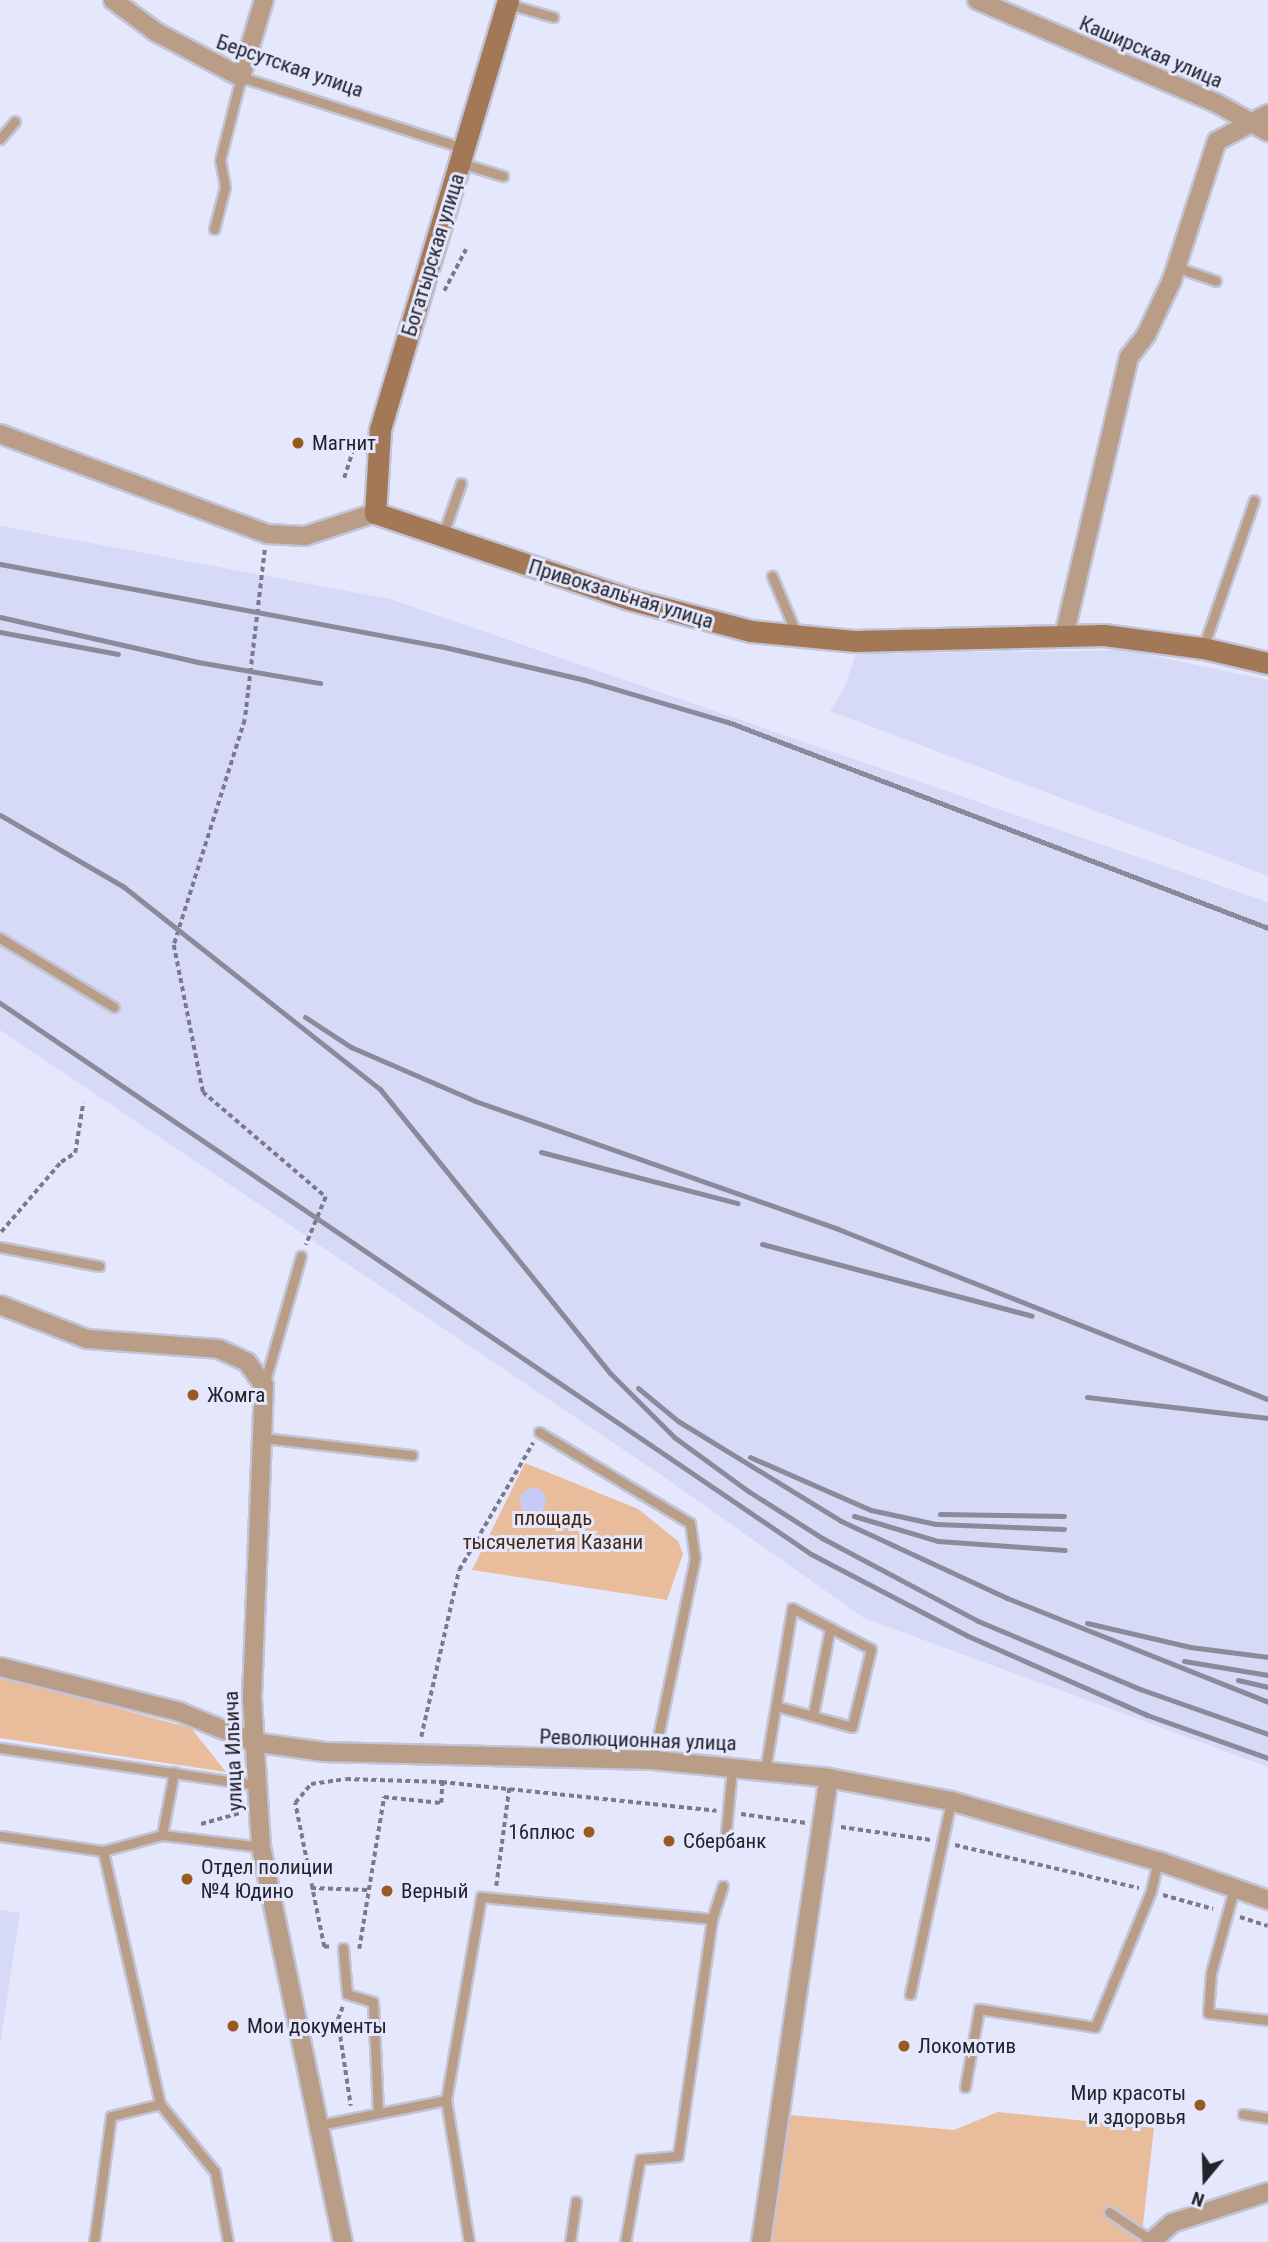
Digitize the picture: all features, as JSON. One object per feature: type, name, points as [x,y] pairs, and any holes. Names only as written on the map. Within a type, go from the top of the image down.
[{"type":"main road","name":"Богатырская улица","points":[[375,513],[380,430],[508,2]]},
{"type":"main road","name":"Привокзальная улица","points":[[375,513],[442,539],[704,620],[798,638],[1104,635],[1203,648],[1268,663]]},
{"type":"street","name":"Берсутская улица","points":[[113,0],[156,32],[241,77]]},
{"type":"street","points":[[241,77],[264,0]]},
{"type":"street","name":"Каширская улица","points":[[977,0],[1216,103],[1268,132]]},
{"type":"street","points":[[1064,636],[1129,357],[1146,335],[1176,267],[1217,141],[1248,122],[1268,114]]},
{"type":"street","points":[[0,434],[267,534],[305,536],[375,513]]},
{"type":"street","points":[[0,1305],[87,1339],[219,1349],[247,1362],[264,1385]]},
{"type":"street","name":"улица Ильича","points":[[264,1385],[253,1742],[261,1847],[343,2242]]},
{"type":"street","name":"Революционная улица","points":[[0,1667],[180,1712],[253,1742],[324,1752],[416,1758],[653,1760],[765,1769],[829,1778],[951,1801],[1158,1861],[1268,1900]]},
{"type":"street","points":[[761,2242],[829,1778]]},
{"type":"street","points":[[1151,2241],[1172,2223],[1268,2192]]},
{"type":"lane","points":[[508,2],[554,17]]},
{"type":"lane","name":"Берсутская улица","points":[[241,77],[463,156],[503,176]]},
{"type":"lane","points":[[214,229],[225,187],[220,160],[241,77]]},
{"type":"lane","points":[[0,139],[15,121]]},
{"type":"lane","points":[[1176,267],[1216,281]]},
{"type":"lane","points":[[442,539],[461,483]]},
{"type":"lane","points":[[1203,648],[1254,501]]},
{"type":"lane","points":[[772,576],[798,638]]},
{"type":"lane","points":[[0,937],[114,1007]]},
{"type":"lane","points":[[0,1247],[99,1266]]},
{"type":"lane","name":"улица Ильича","points":[[264,1385],[301,1256]]},
{"type":"lane","points":[[539,1432],[690,1523],[695,1558],[653,1760]]},
{"type":"lane","points":[[264,1438],[412,1455]]},
{"type":"lane","points":[[765,1769],[792,1608],[871,1649],[852,1727],[813,1714],[776,1706]]},
{"type":"lane","points":[[813,1714],[830,1628]]},
{"type":"lane","points":[[0,1748],[256,1785]]},
{"type":"lane","points":[[724,1842],[732,1766]]},
{"type":"lane","points":[[162,1835],[174,1772]]},
{"type":"lane","points":[[910,1994],[951,1801]]},
{"type":"lane","points":[[0,1836],[103,1851],[162,1835],[261,1847]]},
{"type":"lane","points":[[103,1851],[160,2104],[215,2172],[228,2242]]},
{"type":"lane","points":[[965,2087],[979,2008],[1095,2027],[1151,1891],[1158,1861]]},
{"type":"lane","points":[[625,2242],[640,2159],[678,2156],[712,1919],[723,1886]]},
{"type":"lane","points":[[1234,1889],[1211,1973],[1208,2012],[1268,2021]]},
{"type":"lane","points":[[470,2242],[446,2100],[481,1897],[712,1919]]},
{"type":"lane","points":[[343,1948],[347,1994],[373,2002],[378,2113]]},
{"type":"lane","points":[[318,2125],[446,2100]]},
{"type":"lane","points":[[94,2242],[111,2116],[160,2104]]},
{"type":"lane","points":[[1243,2114],[1268,2118]]},
{"type":"lane","points":[[570,2242],[576,2201]]},
{"type":"lane","points":[[1109,2212],[1151,2241]]},
{"type":"path","points":[[439,302],[466,249]]},
{"type":"path","points":[[267,534],[245,720],[174,945],[203,1091],[326,1197],[301,1256]]},
{"type":"path","points":[[0,1234],[61,1162],[75,1153],[83,1103]]},
{"type":"path","points":[[416,1758],[459,1570],[539,1432]]},
{"type":"path","points":[[359,1949],[324,1947],[295,1803],[311,1784],[337,1779],[442,1782],[509,1788],[727,1812],[944,1842],[1151,1891],[1268,1926]]},
{"type":"path","points":[[356,1961],[384,1797],[441,1803],[442,1782]]},
{"type":"path","points":[[495,1899],[509,1788]]},
{"type":"path","points":[[311,1888],[369,1891]]},
{"type":"path","points":[[347,1994],[338,2020],[353,2118]]},
{"type":"shaded area","points":[[0,526],[390,599],[1268,902],[1268,1767],[864,1618],[664,1477],[0,1030]]},
{"type":"shaded area","points":[[1126,650],[1268,680],[1268,876],[830,711],[843,691],[856,654]]},
{"type":"shaded area","points":[[533,1488],[542,1492],[546,1501],[542,1510],[533,1514],[524,1510],[520,1501],[524,1492]]},
{"type":"shaded area","points":[[0,1910],[20,1913],[0,2045]]},
{"type":"green space","name":"площадь тысячелетия Казани","points":[[525,1463],[638,1509],[678,1541],[683,1554],[667,1600],[472,1570]]},
{"type":"green space","points":[[0,1677],[191,1728],[226,1772],[0,1738]]},
{"type":"green space","points":[[998,2112],[1154,2128],[1141,2242],[771,2242],[771,2219],[790,2115],[954,2130]]},
{"type":"railway","points":[[0,564],[440,646],[585,680],[728,722],[1268,928]]},
{"type":"railway","points":[[0,617],[198,662],[320,683]]},
{"type":"railway","points":[[0,632],[118,654]]},
{"type":"railway","points":[[0,815],[124,887],[380,1089],[610,1373],[674,1437],[748,1491],[822,1538],[978,1621],[1140,1689],[1268,1734]]},
{"type":"railway","points":[[0,1003],[811,1554],[968,1636],[1147,1715],[1268,1758]]},
{"type":"railway","points":[[305,1017],[351,1047],[475,1101],[838,1229],[1268,1399]]},
{"type":"railway","points":[[541,1152],[737,1203]]},
{"type":"railway","points":[[762,1244],[1032,1316]]},
{"type":"railway","points":[[638,1388],[678,1421],[841,1521],[1007,1598],[1268,1702]]},
{"type":"railway","points":[[1087,1397],[1268,1418]]},
{"type":"railway","points":[[750,1457],[871,1510],[936,1524],[1064,1529]]},
{"type":"railway","points":[[940,1514],[1064,1516]]},
{"type":"railway","points":[[854,1516],[938,1541],[1065,1550]]},
{"type":"railway","points":[[1087,1623],[1190,1647],[1268,1657]]},
{"type":"railway","points":[[1184,1661],[1268,1675]]},
{"type":"railway","points":[[1238,1680],[1268,1687]]},
{"type":"place","name":"Магнит","points":[[298,443]]},
{"type":"place","name":"Жомга","points":[[193,1395]]},
{"type":"place","name":"16плюс","points":[[589,1832]]},
{"type":"place","name":"Сбербанк","points":[[669,1841]]},
{"type":"place","name":"Отдел полиции №4 Юдино","points":[[187,1879]]},
{"type":"place","name":"Верный","points":[[387,1891]]},
{"type":"place","name":"Мои документы","points":[[233,2026]]},
{"type":"place","name":"Локомотив","points":[[904,2046]]},
{"type":"place","name":"Мир красоты и здоровья","points":[[1200,2105]]}]
